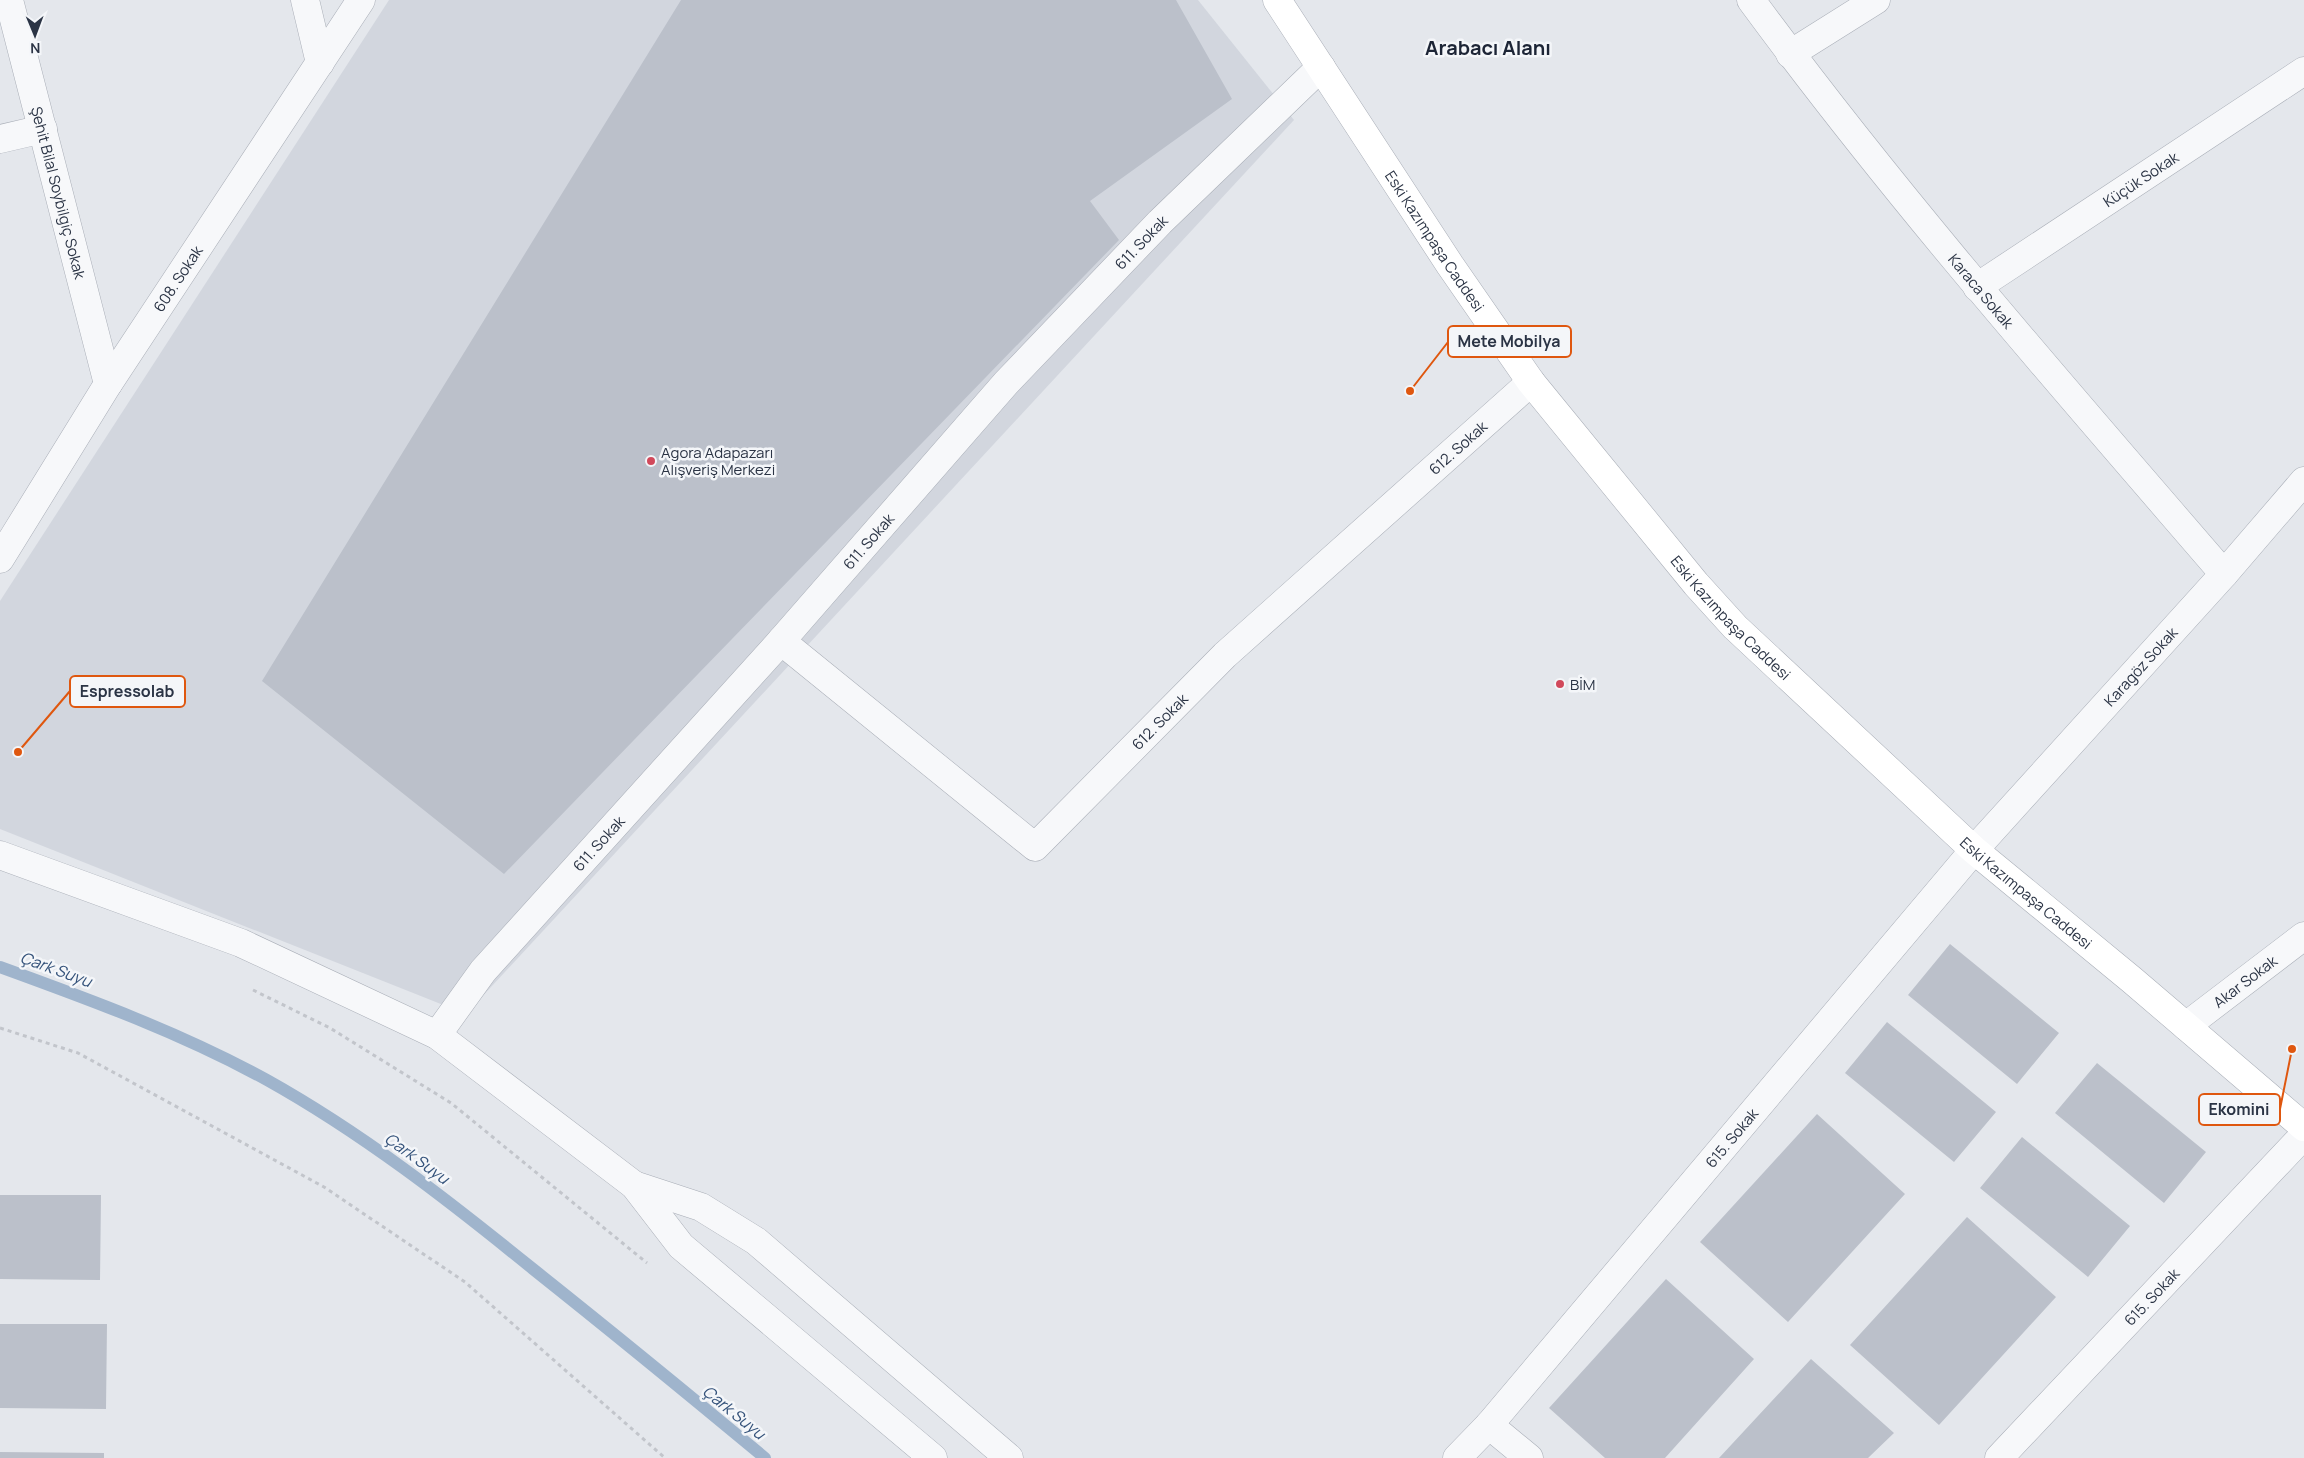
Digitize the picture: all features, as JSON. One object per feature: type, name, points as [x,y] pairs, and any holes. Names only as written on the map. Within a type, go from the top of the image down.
[{"type":"street","name":"Şehit Bilal Soybilgiç Sokak","points":[[9,0],[108,384]]},
{"type":"street","points":[[305,0],[320,64]]},
{"type":"street","name":"608. Sokak","points":[[0,559],[108,384],[361,0]]},
{"type":"street","name":"Karaca Sokak","points":[[1751,0],[1790,54],[1977,287],[2224,574]]},
{"type":"street","points":[[1790,54],[1876,0]]},
{"type":"street","name":"Eski Kazımpaşa Caddesi","points":[[1281,1],[1321,67],[1450,265],[1531,382],[1696,584],[1735,627],[1974,850],[2304,1127]]},
{"type":"street","name":"611. Sokak","points":[[437,1035],[483,970],[781,641],[1006,383],[1160,222],[1321,67]]},
{"type":"street","name":"Küçük Sokak","points":[[1977,287],[2304,71]]},
{"type":"street","points":[[0,139],[43,130]]},
{"type":"street","name":"612. Sokak","points":[[781,641],[1035,847],[1225,655],[1531,382]]},
{"type":"street","name":"Karagöz Sokak","points":[[1974,850],[2224,574],[2304,481]]},
{"type":"street","name":"615. Sokak","points":[[1456,1458],[1489,1424],[1974,850]]},
{"type":"street","points":[[0,855],[241,944],[437,1035],[634,1185],[681,1246],[933,1458]]},
{"type":"street","name":"Akar Sokak","points":[[2186,1026],[2304,936]]},
{"type":"street","name":"615. Sokak","points":[[1999,1458],[2304,1135]]},
{"type":"street","points":[[634,1185],[701,1207],[756,1241],[1009,1458]]},
{"type":"street","points":[[1489,1424],[1529,1458]]},
{"type":"path","points":[[250,989],[330,1028],[450,1103],[655,1269]]},
{"type":"path","points":[[0,1028],[78,1053],[324,1187],[465,1282],[665,1458]]},
{"type":"shaded area","points":[[389,0],[1198,0],[1294,120],[466,1014],[0,829],[0,601]]},
{"type":"building","name":"Agora Adapazarı Alışveriş Merkezi","points":[[681,0],[1176,0],[1232,99],[1090,201],[1119,240],[504,874],[262,681]]},
{"type":"building","points":[[1950,944],[2059,1033],[2017,1084],[1908,995]]},
{"type":"building","points":[[1887,1022],[1996,1112],[1954,1162],[1845,1073]]},
{"type":"building","points":[[2097,1063],[2206,1152],[2164,1203],[2055,1113]]},
{"type":"building","points":[[1817,1114],[1905,1194],[1788,1322],[1700,1242]]},
{"type":"building","points":[[2022,1137],[2130,1226],[2088,1277],[1980,1188]]},
{"type":"building","points":[[0,1195],[101,1195],[100,1280],[0,1279]]},
{"type":"building","points":[[1967,1217],[2056,1297],[1939,1425],[1850,1345]]},
{"type":"building","points":[[1666,1279],[1754,1359],[1665,1458],[1605,1458],[1549,1408]]},
{"type":"building","points":[[0,1324],[107,1324],[106,1409],[0,1408]]},
{"type":"building","points":[[1811,1359],[1894,1433],[1868,1458],[1719,1458]]},
{"type":"building","points":[[0,1452],[104,1453],[104,1458],[0,1458]]},
{"type":"waterway","name":"Çark Suyu","points":[[0,967],[102,1005],[202,1047],[267,1080],[337,1122],[404,1168],[469,1218],[765,1458]]},
{"type":"place","name":"Mete Mobilya","points":[[1410,391]]},
{"type":"place","name":"Agora Adapazarı Alışveriş Merkezi","points":[[651,461]]},
{"type":"place","name":"BİM","points":[[1560,684]]},
{"type":"place","name":"Espressolab","points":[[18,752]]},
{"type":"place","name":"Ekomini","points":[[2292,1049]]},
{"type":"district","name":"Arabacı Alanı","points":[[1488,47]]}]
